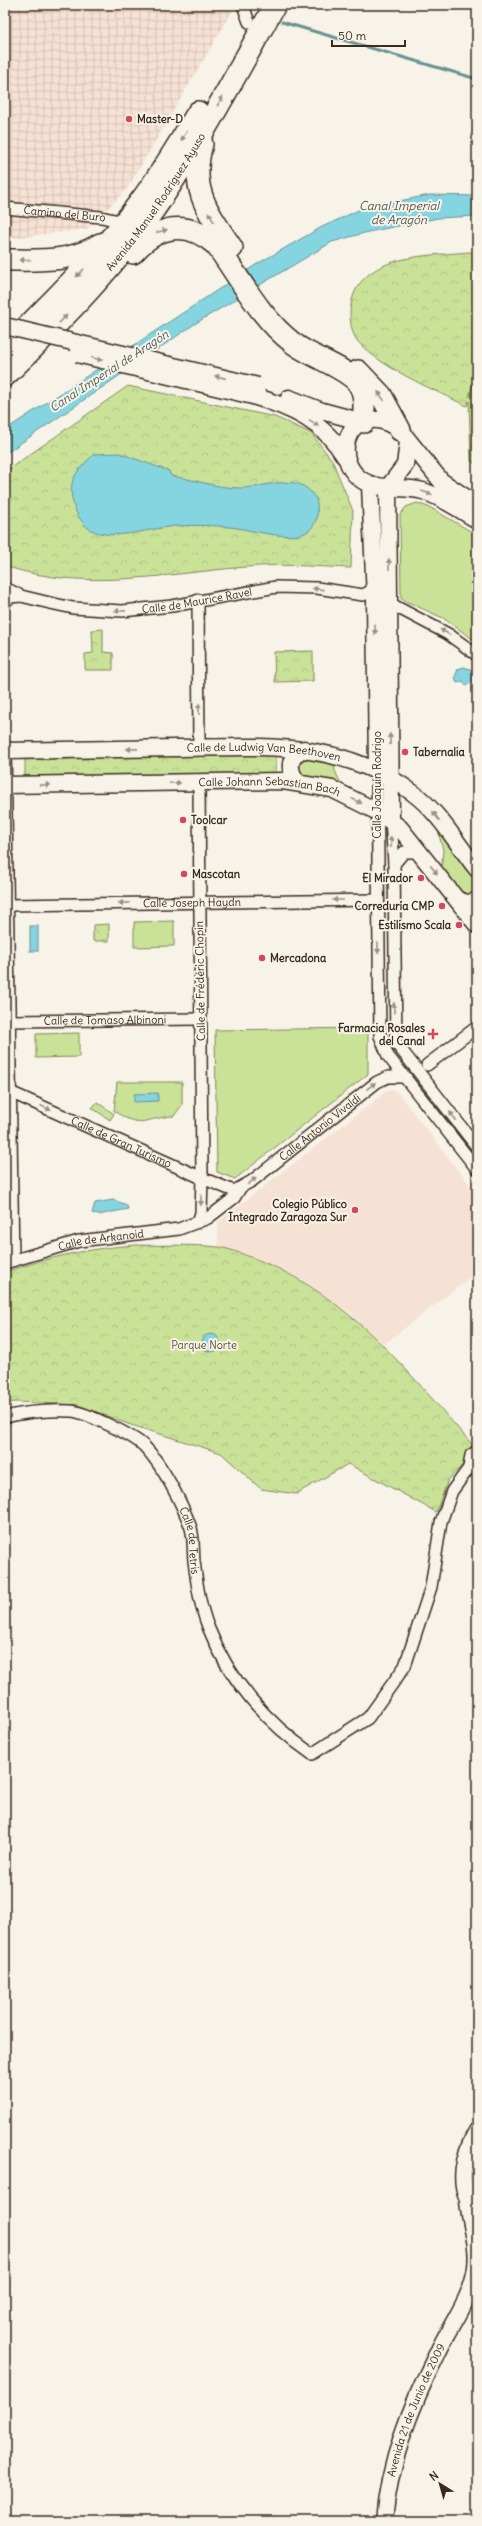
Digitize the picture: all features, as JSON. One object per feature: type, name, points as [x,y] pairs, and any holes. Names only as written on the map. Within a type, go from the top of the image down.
[{"type":"highway","name":"Avenida Manuel Rodríguez Ayuso","points":[[5,376],[80,302],[126,248],[160,202],[207,126],[275,5]]},
{"type":"highway","name":"Avenida Manuel Rodríguez Ayuso","points":[[5,349],[85,268],[119,229],[169,160],[250,11]]},
{"type":"highway","points":[[207,126],[198,157],[197,182],[204,205],[260,309],[282,326],[349,364],[366,377],[385,400],[404,436]]},
{"type":"highway","points":[[80,302],[155,233],[176,228],[195,230],[228,252]]},
{"type":"highway","points":[[5,260],[77,257],[119,229]]},
{"type":"highway","points":[[282,326],[308,353],[356,381],[364,394],[361,418]]},
{"type":"street","name":"Camino del Buro","points":[[5,208],[100,217],[119,229]]},
{"type":"street","points":[[5,326],[256,391],[322,411],[384,421],[404,436],[441,481],[477,505]]},
{"type":"street","points":[[5,337],[256,391],[316,424],[331,438],[345,457],[354,474],[370,485],[388,486],[430,494],[477,520]]},
{"type":"street","points":[[345,457],[348,438],[361,418]]},
{"type":"street","points":[[388,486],[405,465],[404,436]]},
{"type":"street","name":"Calle Joaquín Rodrigo","points":[[370,485],[373,590],[375,598],[384,775]]},
{"type":"street","name":"Calle Joaquín Rodrigo","points":[[388,486],[389,603],[384,816],[377,900],[380,1036],[385,1050],[477,1169]]},
{"type":"street","name":"Calle de Maurice Ravel","points":[[6,596],[21,596],[73,608],[122,611],[276,587],[317,588],[363,595],[373,590]]},
{"type":"street","points":[[198,600],[199,748]]},
{"type":"street","points":[[389,603],[448,634],[477,655]]},
{"type":"street","points":[[5,745],[10,1021],[8,1092],[9,1261]]},
{"type":"street","name":"Calle de Ludwig Van Beethoven","points":[[5,751],[199,748],[304,749],[342,756],[384,775],[427,805],[477,869]]},
{"type":"street","points":[[299,783],[292,775],[290,763],[295,754],[304,749]]},
{"type":"street","name":"Calle de Frédéric Chopin","points":[[199,783],[202,1178]]},
{"type":"street","name":"Calle Johann Sebastian Bach","points":[[5,785],[299,783],[332,790],[384,816],[404,832],[477,925]]},
{"type":"street","name":"Calle Joaquín Rodrigo","points":[[384,816],[394,864],[394,1036],[397,1047],[477,1147]]},
{"type":"street","points":[[394,864],[404,852],[420,852]]},
{"type":"street","name":"Calle Joseph Haydn","points":[[8,905],[377,900]]},
{"type":"street","points":[[458,900],[467,903],[477,901]]},
{"type":"street","name":"Calle de Tomaso Albinoni","points":[[10,1021],[200,1019]]},
{"type":"street","points":[[427,1065],[477,1027]]},
{"type":"street","name":"Calle Antonio Vivaldi","points":[[238,1190],[252,1182],[264,1170],[377,1082],[388,1077],[406,1077]]},
{"type":"street","name":"Calle de Gran Turismo","points":[[8,1092],[225,1189],[238,1190]]},
{"type":"street","points":[[198,1222],[201,1213],[202,1178]]},
{"type":"street","name":"Calle de Arkanoid","points":[[9,1261],[79,1241],[174,1230],[208,1218],[234,1198],[238,1190]]},
{"type":"street","name":"Calle de Tetris","points":[[5,1417],[16,1414],[73,1411],[117,1429],[144,1446],[179,1500],[191,1530],[198,1598],[209,1630],[228,1666],[249,1697],[270,1720],[289,1739],[312,1754],[368,1718],[405,1666],[431,1587],[441,1522],[452,1491],[473,1466]]},
{"type":"street","points":[[473,1466],[471,1455],[477,1450]]},
{"type":"street","name":"Avenida 21 de Junio de 2009","points":[[384,2521],[393,2464],[406,2423],[422,2382],[464,2305],[472,2282],[477,2260],[475,2237],[469,2217],[472,2206],[464,2172],[468,2149],[477,2131]]},
{"type":"street","name":"Avenida 21 de Junio de 2009","points":[[464,2305],[477,2293]]},
{"type":"shaded area","points":[[5,5],[236,5],[127,189],[87,229],[5,239]]},
{"type":"shaded area","name":"Colegio Público Integrado Zaragoza Sur","points":[[394,1090],[399,1094],[477,1194],[477,1272],[383,1345],[350,1313],[312,1286],[276,1267],[218,1247],[218,1222],[387,1091]]},
{"type":"green space","points":[[469,252],[477,253],[477,370],[469,397],[477,375],[477,465],[471,461],[469,401],[467,406],[407,377],[376,358],[356,339],[352,331],[350,317],[351,304],[357,287],[368,275],[382,266],[399,260],[417,257]]},
{"type":"green space","points":[[128,386],[275,417],[311,433],[332,460],[353,511],[351,568],[271,565],[164,576],[100,580],[68,579],[36,574],[5,566],[6,471]]},
{"type":"green space","points":[[417,503],[431,508],[477,535],[477,642],[443,618],[401,599],[400,515],[406,507]]},
{"type":"green space","points":[[103,629],[103,652],[113,653],[113,670],[85,670],[85,654],[93,653],[92,630]]},
{"type":"green space","points":[[313,651],[313,681],[275,682],[274,652]]},
{"type":"green space","points":[[276,751],[276,778],[25,781],[25,754]]},
{"type":"green space","points":[[296,757],[334,757],[335,771],[341,784],[304,780],[293,764]]},
{"type":"green space","points":[[437,827],[477,874],[477,897],[468,901],[441,874],[443,850]]},
{"type":"green space","points":[[174,921],[174,946],[134,947],[134,922]]},
{"type":"green space","points":[[109,924],[109,941],[93,941],[93,925]]},
{"type":"green space","points":[[368,1028],[368,1074],[235,1179],[217,1172],[215,1030]]},
{"type":"green space","points":[[79,1033],[79,1057],[36,1058],[36,1034]]},
{"type":"green space","points":[[117,1082],[182,1082],[182,1105],[174,1116],[143,1121],[131,1120],[114,1111]]},
{"type":"green space","points":[[97,1102],[114,1114],[110,1120],[92,1108]]},
{"type":"green space","name":"Parque Norte","points":[[136,1245],[187,1245],[218,1247],[261,1261],[294,1277],[325,1296],[380,1342],[405,1368],[477,1450],[448,1480],[436,1512],[348,1464],[296,1494],[261,1489],[221,1453],[128,1424],[78,1405],[16,1402],[5,1403],[5,1272],[70,1254],[102,1248]]},
{"type":"water","name":"Canal Imperial de Aragón","points":[[430,195],[477,196],[477,216],[438,218],[368,232],[332,242],[196,323],[5,454],[5,430],[257,264],[320,228],[363,208]]},
{"type":"water","points":[[119,453],[169,471],[171,476],[222,487],[240,488],[288,482],[302,485],[312,493],[316,499],[317,514],[315,523],[313,527],[305,533],[289,536],[230,527],[204,525],[168,527],[134,533],[111,535],[91,530],[78,516],[72,497],[72,483],[78,471],[94,454]]},
{"type":"water","points":[[464,667],[472,670],[474,676],[472,682],[466,686],[463,681],[457,683],[455,677],[458,669]]},
{"type":"water","points":[[30,926],[38,926],[38,951],[30,951]]},
{"type":"water","points":[[158,1093],[158,1101],[134,1102],[134,1094]]},
{"type":"water","points":[[113,1200],[127,1205],[128,1209],[98,1215],[92,1213],[95,1203]]},
{"type":"water","points":[[211,1334],[217,1337],[220,1343],[217,1349],[211,1352],[205,1349],[202,1343],[205,1337]]},
{"type":"waterway","points":[[229,5],[233,6]]},
{"type":"waterway","points":[[282,22],[477,79]]},
{"type":"place","name":"Master-D","points":[[129,119]]},
{"type":"place","name":"Tabernalia","points":[[405,752]]},
{"type":"place","name":"Toolcar","points":[[183,820]]},
{"type":"place","name":"Mascotan","points":[[184,874]]},
{"type":"place","name":"El Mirador","points":[[421,878]]},
{"type":"place","name":"Correduría CMP","points":[[442,906]]},
{"type":"place","name":"Estilismo Scala","points":[[459,925]]},
{"type":"place","name":"Mercadona","points":[[262,958]]},
{"type":"place","name":"Farmacia Rosales del Canal","points":[[433,1034]]},
{"type":"place","name":"Colegio Público Integrado Zaragoza Sur","points":[[355,1210]]}]
